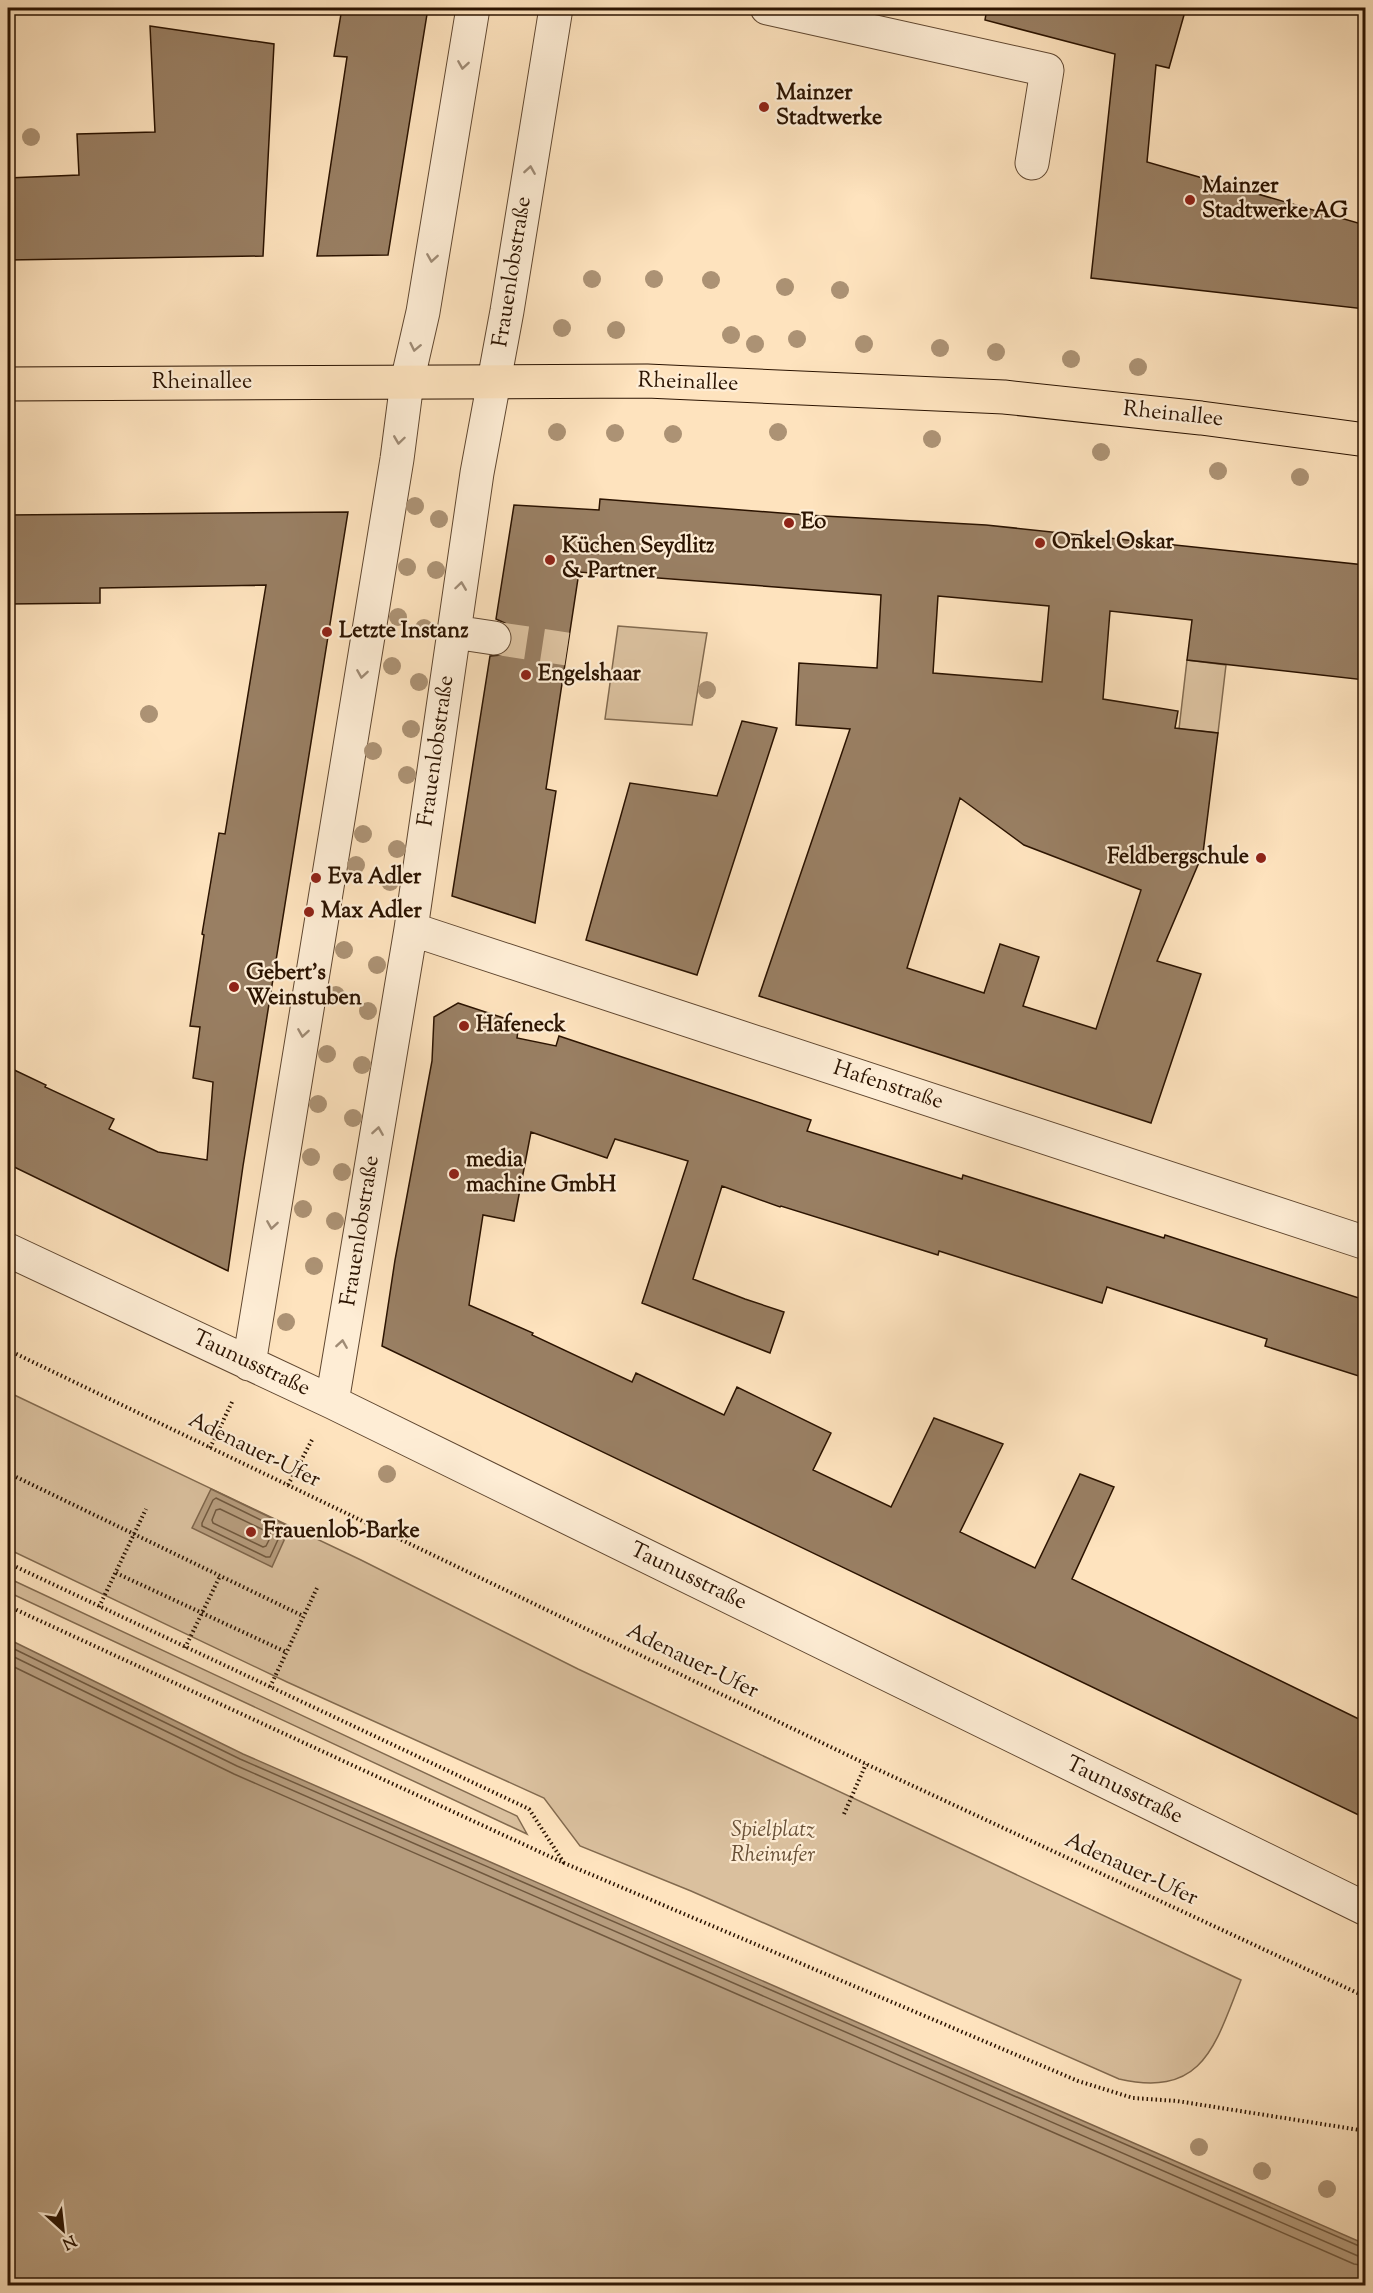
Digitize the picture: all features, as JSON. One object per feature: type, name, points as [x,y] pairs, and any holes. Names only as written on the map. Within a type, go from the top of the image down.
[{"type":"main road","name":"Rheinallee","points":[[8,384],[647,381],[1004,397],[1201,418],[1365,440]]},
{"type":"street","points":[[249,1364],[397,459],[407,382],[423,312],[473,8]]},
{"type":"street","name":"Frauenlobstraße","points":[[332,1402],[411,929],[477,473],[556,8]]},
{"type":"street","points":[[767,8],[1047,70],[1032,163]]},
{"type":"street","points":[[454,632],[494,638]]},
{"type":"street","name":"Hafenstraße","points":[[411,929],[1365,1243]]},
{"type":"street","name":"Taunusstraße","points":[[8,1250],[332,1402],[1365,1910]]},
{"type":"path","name":"Adenauer-Ufer","points":[[8,1350],[866,1764],[1365,1997]]},
{"type":"path","points":[[210,1448],[249,1364]]},
{"type":"path","points":[[288,1485],[332,1402]]},
{"type":"path","points":[[8,1473],[303,1616]]},
{"type":"path","points":[[99,1607],[146,1509]]},
{"type":"path","points":[[8,1563],[529,1809],[564,1863]]},
{"type":"path","points":[[116,1573],[286,1652]]},
{"type":"path","points":[[185,1648],[220,1576]]},
{"type":"path","points":[[270,1687],[317,1588]]},
{"type":"path","points":[[8,1606],[564,1863],[1078,2081],[1133,2098],[1177,2101],[1365,2130]]},
{"type":"path","points":[[844,1814],[866,1764]]},
{"type":"green space","points":[[618,626],[707,633],[692,725],[605,719]]},
{"type":"green space","points":[[1187,660],[1226,665],[1218,733],[1179,729]]},
{"type":"green space","name":"Spielplatz Rheinufer","points":[[8,1392],[361,1560],[578,1669],[1241,1980],[1213,2045],[1202,2061],[1188,2073],[1170,2081],[1148,2083],[1119,2079],[691,1891],[580,1846],[544,1798],[287,1682],[8,1549]]},
{"type":"green space","points":[[8,1578],[517,1816],[527,1834],[8,1592]]},
{"type":"water","points":[[211,1489],[290,1527],[272,1567],[192,1528]]},
{"type":"water","points":[[8,1639],[243,1754],[1365,2244],[1365,2285],[8,2285]]},
{"type":"building","points":[[342,8],[428,8],[388,255],[317,256],[347,57],[334,56]]},
{"type":"building","name":"Mainzer Stadtwerke AG","points":[[987,8],[1186,8],[1169,68],[1156,65],[1147,162],[1365,225],[1365,309],[1091,278],[1115,54],[985,20]]},
{"type":"building","points":[[150,26],[274,44],[263,256],[8,260],[8,178],[79,175],[77,134],[155,132]]},
{"type":"building","points":[[600,499],[806,515],[986,525],[1365,565],[1365,680],[1187,660],[1192,620],[1110,611],[1103,699],[1178,711],[1175,728],[1218,733],[1203,853],[1157,961],[1201,974],[1151,1123],[759,996],[850,729],[796,725],[799,663],[877,668],[881,595],[579,572],[546,789],[556,791],[535,923],[452,896],[490,656],[501,655],[508,650],[512,641],[511,631],[505,623],[496,619],[514,505],[599,510]],"holes":[[[938,596],[1049,606],[1042,682],[933,673]],[[960,798],[1024,845],[1141,890],[1096,1029],[1023,1006],[1039,957],[1000,944],[984,993],[907,968]]]},
{"type":"building","points":[[348,512],[228,1271],[8,1164],[8,1067],[114,1119],[109,1129],[158,1152],[207,1160],[213,1082],[193,1078],[200,1027],[190,1026],[204,935],[202,934],[219,833],[225,834],[266,585],[100,588],[100,603],[8,604],[8,515]]},
{"type":"building","points":[[742,721],[777,728],[697,975],[586,940],[630,783],[717,796]]},
{"type":"building","points":[[458,1003],[519,1023],[517,1038],[556,1046],[559,1036],[811,1120],[807,1131],[962,1179],[963,1175],[1164,1238],[1165,1235],[1365,1300],[1365,1378],[1265,1346],[1267,1339],[1107,1287],[1102,1303],[939,1251],[938,1255],[780,1207],[722,1186],[693,1279],[784,1312],[770,1353],[642,1303],[688,1161],[615,1139],[607,1158],[531,1132],[514,1221],[483,1215],[469,1305],[533,1333],[532,1335],[632,1382],[636,1373],[724,1415],[737,1387],[831,1433],[813,1470],[891,1507],[934,1418],[1003,1444],[960,1532],[1035,1568],[1080,1474],[1114,1487],[1072,1579],[1365,1722],[1365,1818],[382,1346],[395,1260],[432,1061],[434,1017]]},
{"type":"tunnel","points":[[494,638],[567,649]]},
{"type":"place","name":"Mainzer Stadtwerke","points":[[764,107]]},
{"type":"place","name":"Mainzer Stadtwerke AG","points":[[1190,200]]},
{"type":"place","name":"Eo","points":[[789,523]]},
{"type":"place","name":"Onkel Oskar","points":[[1040,543]]},
{"type":"place","name":"Küchen Seydlitz & Partner","points":[[550,560]]},
{"type":"place","name":"Letzte Instanz","points":[[327,632]]},
{"type":"place","name":"Engelshaar","points":[[526,675]]},
{"type":"place","name":"Feldbergschule","points":[[1261,858]]},
{"type":"place","name":"Eva Adler","points":[[316,878]]},
{"type":"place","name":"Max Adler","points":[[309,912]]},
{"type":"place","name":"Gebert's Weinstuben","points":[[234,987]]},
{"type":"place","name":"Hafeneck","points":[[464,1026]]},
{"type":"place","name":"media machine GmbH","points":[[454,1174]]},
{"type":"place","name":"Frauenlob-Barke","points":[[251,1532]]}]
